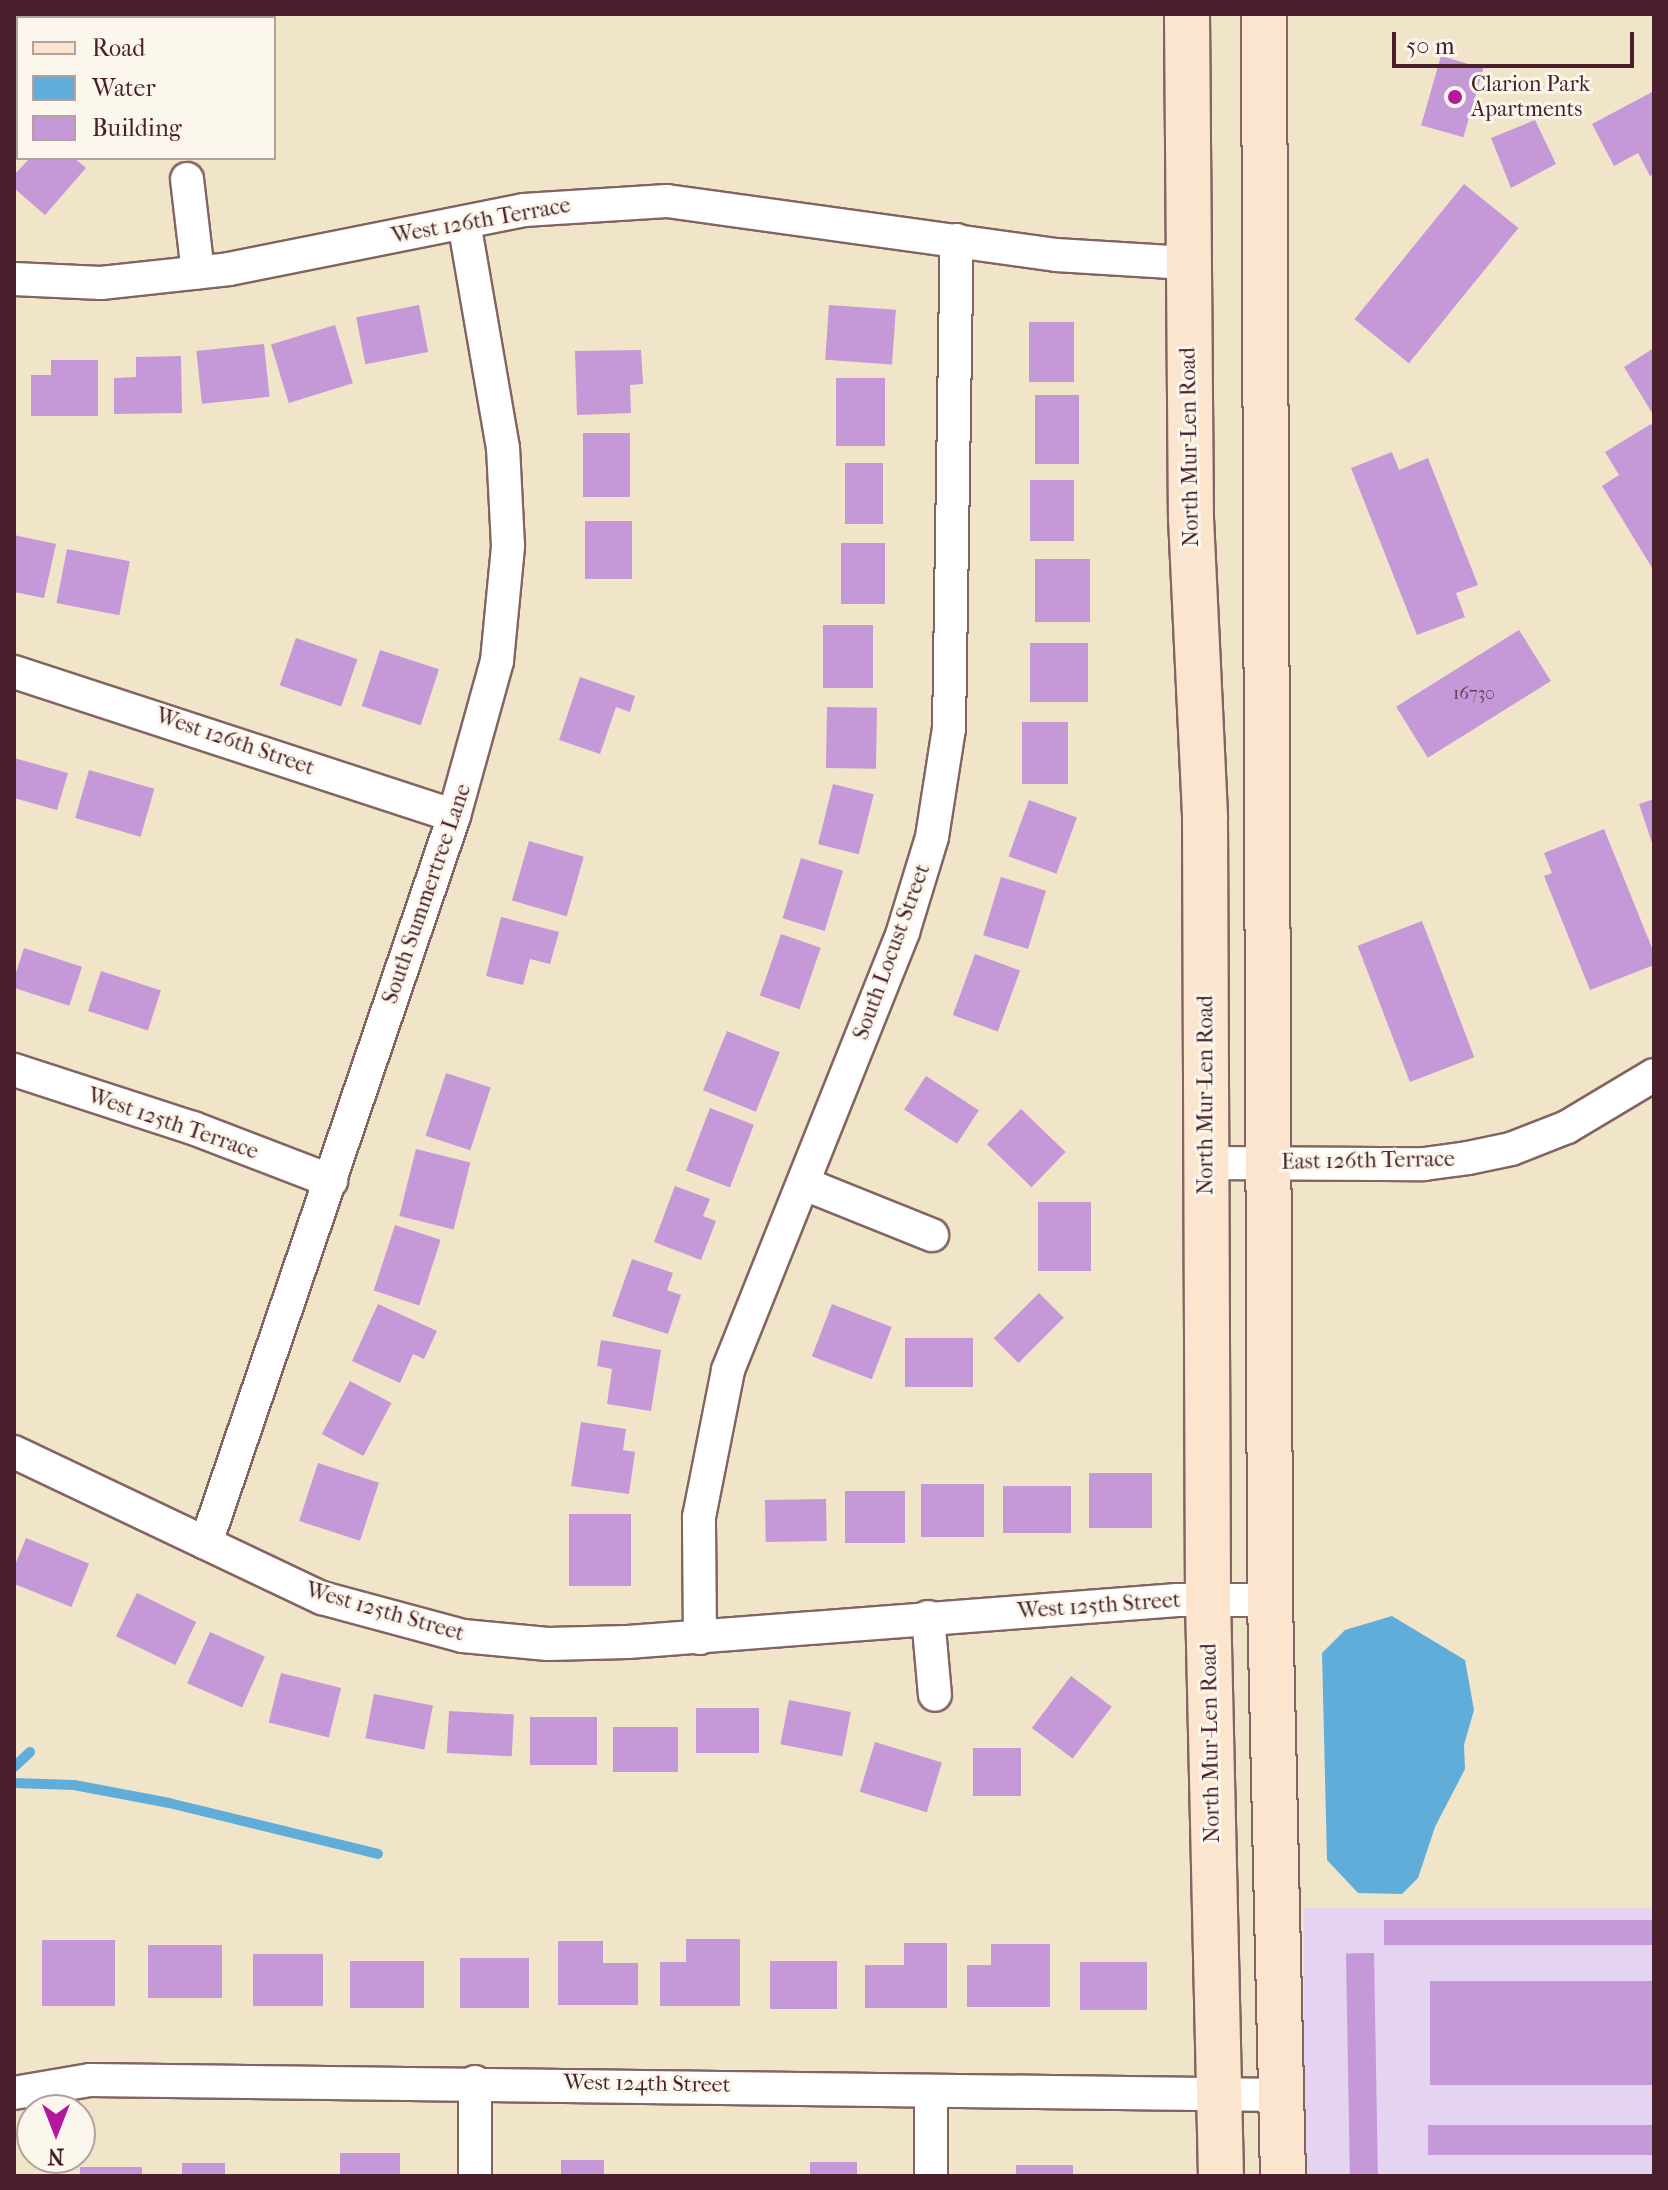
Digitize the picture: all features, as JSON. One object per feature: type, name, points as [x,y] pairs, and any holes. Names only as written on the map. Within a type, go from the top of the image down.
[{"type":"main road","name":"North Mur-Len Road","points":[[1187,14],[1191,518],[1205,818],[1208,1600],[1221,2176]]},
{"type":"main road","points":[[1264,14],[1270,1600],[1283,2176]]},
{"type":"street","points":[[187,179],[198,272]]},
{"type":"street","name":"West 126th Terrace","points":[[14,279],[101,283],[198,272],[569,203],[667,201],[1056,255],[1187,263]]},
{"type":"street","name":"South Summertree Lane","points":[[206,1543],[454,816],[497,661],[508,546],[503,448],[464,223]]},
{"type":"street","name":"South Locust Street","points":[[700,1638],[699,1517],[715,1422],[728,1370],[805,1184],[903,932],[935,822],[949,729],[957,240]]},
{"type":"street","name":"West 126th Street","points":[[14,672],[454,816]]},
{"type":"street","name":"West 125th Terrace","points":[[14,1070],[193,1128],[331,1181]]},
{"type":"street","name":"East 126th Terrace","points":[[1206,1163],[1424,1164],[1511,1149],[1609,1107],[1654,1075]]},
{"type":"street","points":[[805,1184],[932,1235]]},
{"type":"street","name":"West 125th Street","points":[[14,1452],[322,1598],[452,1634],[548,1644],[700,1638],[928,1617],[1208,1600],[1270,1600]]},
{"type":"street","points":[[928,1617],[935,1695]]},
{"type":"street","name":"West 124th Street","points":[[14,2093],[90,2080],[475,2082],[1281,2095]]},
{"type":"street","points":[[475,2082],[475,2176]]},
{"type":"street","points":[[931,2091],[931,2176]]},
{"type":"shaded area","points":[[1304,1908],[1654,1908],[1654,2176],[1304,2176]]},
{"type":"water","points":[[1392,1616],[1465,1660],[1474,1710],[1464,1745],[1465,1769],[1435,1827],[1418,1878],[1402,1894],[1358,1893],[1327,1860],[1322,1653],[1345,1630]]},
{"type":"building","name":"Clarion Park Apartments","points":[[1441,56],[1483,68],[1463,137],[1421,125]]},
{"type":"building","points":[[1654,91],[1654,174],[1650,176],[1638,153],[1614,166],[1592,124]]},
{"type":"building","points":[[1535,120],[1556,164],[1511,188],[1491,138]]},
{"type":"building","points":[[28,160],[76,160],[86,168],[45,215],[14,188],[14,175]]},
{"type":"building","points":[[1464,184],[1518,228],[1409,363],[1354,319]]},
{"type":"building","points":[[419,305],[428,352],[365,364],[356,317]]},
{"type":"building","points":[[829,305],[896,310],[892,365],[825,360]]},
{"type":"building","points":[[1029,322],[1074,322],[1074,382],[1029,382]]},
{"type":"building","points":[[335,325],[353,383],[289,403],[271,345]]},
{"type":"building","points":[[264,344],[270,397],[202,404],[196,351]]},
{"type":"building","points":[[1654,348],[1654,416],[1624,367]]},
{"type":"building","points":[[641,350],[643,384],[630,385],[631,413],[577,415],[575,351]]},
{"type":"building","points":[[181,356],[182,413],[114,414],[114,378],[136,377],[136,357]]},
{"type":"building","points":[[51,360],[98,360],[98,416],[31,416],[31,375],[51,375]]},
{"type":"building","points":[[836,378],[885,378],[885,446],[836,446]]},
{"type":"building","points":[[1035,395],[1079,395],[1079,464],[1035,464]]},
{"type":"building","points":[[1651,424],[1654,429],[1654,571],[1602,486],[1619,475],[1605,452]]},
{"type":"building","points":[[583,433],[630,433],[630,497],[583,497]]},
{"type":"building","points":[[1392,452],[1399,470],[1428,458],[1478,585],[1456,593],[1465,617],[1417,635],[1351,468]]},
{"type":"building","points":[[845,463],[883,463],[883,524],[845,524]]},
{"type":"building","points":[[1030,480],[1074,480],[1074,541],[1030,541]]},
{"type":"building","points":[[585,521],[632,521],[632,579],[585,579]]},
{"type":"building","points":[[14,535],[56,544],[44,598],[14,592]]},
{"type":"building","points":[[841,543],[885,543],[885,604],[841,604]]},
{"type":"building","points":[[67,549],[130,561],[119,615],[57,603]]},
{"type":"building","points":[[1035,559],[1090,559],[1090,622],[1035,622]]},
{"type":"building","points":[[823,625],[873,625],[873,688],[823,688]]},
{"type":"building","points":[[1519,630],[1551,681],[1428,758],[1396,707]]},
{"type":"building","points":[[296,638],[357,659],[341,706],[280,685]]},
{"type":"building","points":[[1030,643],[1088,643],[1088,702],[1030,702]]},
{"type":"building","points":[[380,650],[439,669],[421,725],[362,706]]},
{"type":"building","points":[[580,677],[635,696],[630,712],[616,707],[600,754],[559,740]]},
{"type":"building","points":[[827,707],[877,708],[876,769],[826,768]]},
{"type":"building","points":[[1022,722],[1068,722],[1068,784],[1022,784]]},
{"type":"building","points":[[14,758],[68,773],[57,810],[14,798]]},
{"type":"building","points":[[89,770],[154,789],[141,837],[75,818]]},
{"type":"building","points":[[833,784],[874,794],[859,854],[818,844]]},
{"type":"building","points":[[1654,799],[1654,846],[1653,846],[1639,804]]},
{"type":"building","points":[[1029,800],[1077,817],[1056,874],[1008,856]]},
{"type":"building","points":[[1604,829],[1654,953],[1654,965],[1590,990],[1544,876],[1552,873],[1544,853]]},
{"type":"building","points":[[529,841],[584,857],[567,916],[512,901]]},
{"type":"building","points":[[801,858],[843,871],[825,931],[783,918]]},
{"type":"building","points":[[1001,877],[1046,891],[1028,949],[983,935]]},
{"type":"building","points":[[501,917],[559,932],[550,964],[530,959],[523,985],[486,976]]},
{"type":"building","points":[[1422,921],[1474,1057],[1410,1082],[1358,946]]},
{"type":"building","points":[[781,934],[821,948],[800,1009],[760,995]]},
{"type":"building","points":[[24,948],[82,967],[69,1006],[14,988]]},
{"type":"building","points":[[975,954],[1020,970],[998,1031],[953,1015]]},
{"type":"building","points":[[101,971],[161,990],[148,1030],[88,1011]]},
{"type":"building","points":[[727,1031],[780,1052],[756,1112],[703,1090]]},
{"type":"building","points":[[446,1073],[491,1088],[470,1150],[426,1136]]},
{"type":"building","points":[[926,1076],[979,1110],[957,1144],[904,1110]]},
{"type":"building","points":[[710,1108],[754,1125],[730,1187],[686,1171]]},
{"type":"building","points":[[1021,1109],[1066,1152],[1032,1187],[987,1144]]},
{"type":"building","points":[[416,1149],[470,1163],[454,1229],[399,1216]]},
{"type":"building","points":[[675,1186],[710,1199],[703,1216],[716,1221],[701,1260],[654,1242]]},
{"type":"building","points":[[1038,1202],[1091,1202],[1091,1271],[1038,1271]]},
{"type":"building","points":[[395,1225],[441,1240],[419,1305],[374,1291]]},
{"type":"building","points":[[632,1259],[673,1273],[667,1290],[681,1295],[668,1334],[612,1316]]},
{"type":"building","points":[[1039,1293],[1064,1318],[1018,1363],[994,1338]]},
{"type":"building","points":[[378,1304],[437,1331],[424,1359],[413,1354],[400,1383],[352,1361]]},
{"type":"building","points":[[832,1304],[892,1327],[872,1379],[812,1356]]},
{"type":"building","points":[[905,1338],[973,1338],[973,1387],[905,1387]]},
{"type":"building","points":[[601,1340],[661,1350],[651,1411],[607,1404],[612,1369],[597,1366]]},
{"type":"building","points":[[350,1381],[391,1403],[363,1456],[322,1434]]},
{"type":"building","points":[[581,1422],[626,1429],[623,1450],[635,1452],[629,1494],[571,1486]]},
{"type":"building","points":[[318,1463],[379,1483],[360,1541],[299,1521]]},
{"type":"building","points":[[1089,1473],[1152,1473],[1152,1528],[1089,1528]]},
{"type":"building","points":[[921,1484],[984,1484],[984,1537],[921,1537]]},
{"type":"building","points":[[1003,1486],[1071,1486],[1071,1533],[1003,1533]]},
{"type":"building","points":[[845,1491],[905,1491],[905,1543],[845,1543]]},
{"type":"building","points":[[826,1499],[827,1541],[766,1542],[765,1500]]},
{"type":"building","points":[[569,1514],[631,1514],[631,1586],[569,1586]]},
{"type":"building","points":[[26,1538],[89,1563],[71,1607],[14,1584],[14,1568]]},
{"type":"building","points":[[137,1593],[196,1622],[175,1665],[116,1636]]},
{"type":"building","points":[[210,1632],[265,1656],[242,1708],[187,1683]]},
{"type":"building","points":[[281,1673],[341,1688],[329,1737],[269,1722]]},
{"type":"building","points":[[1071,1676],[1112,1707],[1073,1759],[1032,1728]]},
{"type":"building","points":[[374,1694],[433,1705],[424,1750],[365,1738]]},
{"type":"building","points":[[789,1700],[851,1712],[842,1756],[780,1744]]},
{"type":"building","points":[[696,1708],[759,1708],[759,1753],[696,1753]]},
{"type":"building","points":[[449,1711],[514,1714],[512,1756],[447,1753]]},
{"type":"building","points":[[530,1717],[597,1717],[597,1765],[530,1765]]},
{"type":"building","points":[[613,1727],[678,1727],[678,1772],[613,1772]]},
{"type":"building","points":[[875,1742],[942,1762],[927,1812],[860,1792]]},
{"type":"building","points":[[973,1748],[1021,1748],[1021,1796],[973,1796]]},
{"type":"building","points":[[1384,1920],[1654,1920],[1654,1945],[1384,1945]]},
{"type":"building","points":[[686,1939],[740,1939],[740,2006],[660,2006],[660,1962],[686,1962]]},
{"type":"building","points":[[42,1940],[115,1940],[115,2006],[42,2006]]},
{"type":"building","points":[[558,1941],[603,1941],[603,1963],[638,1963],[638,2005],[558,2005]]},
{"type":"building","points":[[904,1943],[947,1943],[947,2008],[865,2008],[865,1965],[904,1965]]},
{"type":"building","points":[[991,1944],[1050,1944],[1050,2007],[967,2007],[967,1965],[991,1965]]},
{"type":"building","points":[[148,1945],[222,1945],[222,1998],[148,1998]]},
{"type":"building","points":[[1346,1953],[1374,1953],[1378,2176],[1350,2176]]},
{"type":"building","points":[[253,1954],[323,1954],[323,2006],[253,2006]]},
{"type":"building","points":[[460,1958],[529,1958],[529,2008],[460,2008]]},
{"type":"building","points":[[350,1961],[424,1961],[424,2008],[350,2008]]},
{"type":"building","points":[[770,1961],[837,1961],[837,2009],[770,2009]]},
{"type":"building","points":[[1080,1962],[1147,1962],[1147,2010],[1080,2010]]},
{"type":"building","points":[[1430,1981],[1654,1981],[1654,2085],[1430,2085]]},
{"type":"building","points":[[1428,2125],[1654,2125],[1654,2155],[1428,2155]]},
{"type":"building","points":[[340,2153],[400,2153],[400,2176],[340,2176]]},
{"type":"building","points":[[561,2160],[604,2160],[604,2176],[561,2176]]},
{"type":"building","points":[[810,2162],[857,2162],[857,2176],[810,2176]]},
{"type":"building","points":[[182,2163],[225,2163],[225,2176],[182,2176]]},
{"type":"building","points":[[1016,2165],[1073,2165],[1073,2176],[1016,2176]]},
{"type":"building","points":[[96,2167],[142,2167],[142,2176],[80,2176],[96,2174]]},
{"type":"waterway","points":[[14,1767],[30,1752]]},
{"type":"waterway","points":[[14,1783],[74,1785],[169,1803],[378,1854]]},
{"type":"place","name":"Clarion Park Apartments","points":[[1455,97]]}]
